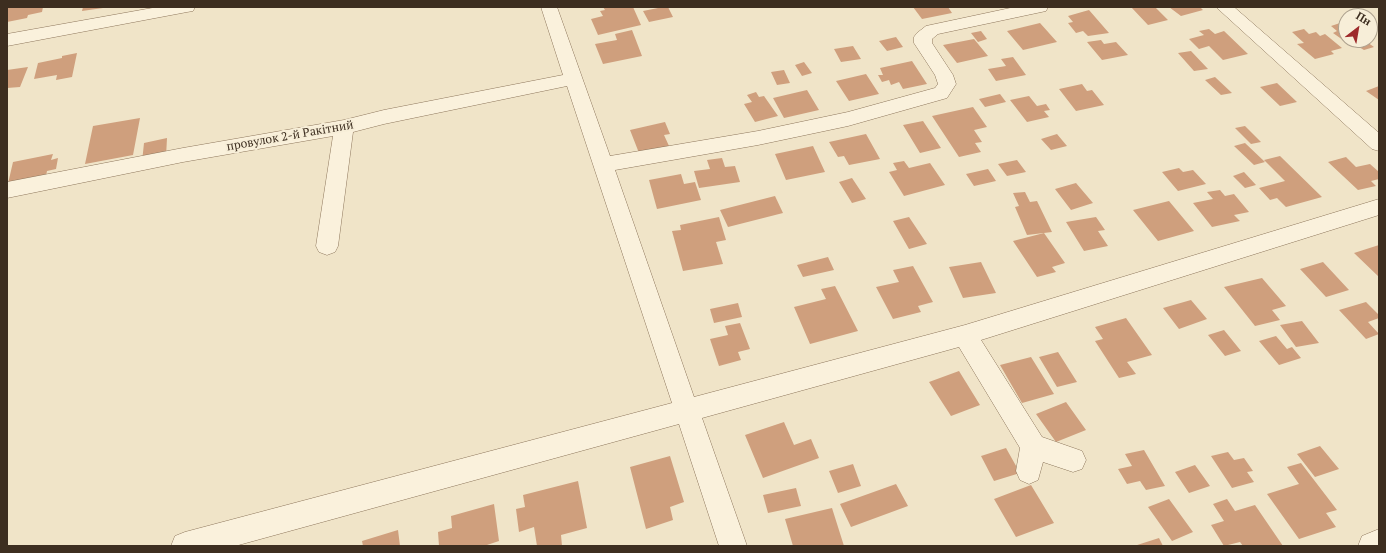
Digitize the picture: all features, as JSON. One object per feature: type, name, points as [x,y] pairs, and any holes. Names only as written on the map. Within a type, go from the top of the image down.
[{"type":"street","points":[[7,40],[187,7]]},
{"type":"street","points":[[549,7],[685,410],[733,546]]},
{"type":"street","points":[[602,165],[758,138],[848,119],[941,93],[947,84],[944,75],[923,43],[923,37],[932,30],[1040,7]]},
{"type":"street","points":[[1224,7],[1379,144]]},
{"type":"street","name":"провулок 2-й Ракітний","points":[[7,190],[168,158],[344,127],[391,115],[573,79]]},
{"type":"street","points":[[327,246],[344,127]]},
{"type":"street","points":[[185,546],[965,335],[1379,207]]},
{"type":"street","points":[[965,335],[1033,446],[1073,460]]},
{"type":"street","points":[[1029,471],[1033,446]]},
{"type":"street","points":[[1372,546],[1379,543]]},
{"type":"building","points":[[43,7],[42,12],[28,15],[27,18],[7,22],[7,8]]},
{"type":"building","points":[[83,7],[103,7],[103,8],[82,11]]},
{"type":"building","points":[[603,7],[633,7],[641,25],[598,35],[591,19],[603,16],[600,11],[605,10]]},
{"type":"building","points":[[668,7],[673,17],[649,22],[643,11]]},
{"type":"building","points":[[913,7],[948,7],[952,13],[922,19]]},
{"type":"building","points":[[1131,7],[1155,7],[1168,20],[1148,25]]},
{"type":"building","points":[[1169,7],[1200,7],[1203,10],[1181,16]]},
{"type":"building","points":[[1089,10],[1109,33],[1088,36],[1083,31],[1076,33],[1068,23],[1073,22],[1068,16]]},
{"type":"building","points":[[1040,23],[1057,42],[1023,50],[1007,31]]},
{"type":"building","points":[[1338,24],[1338,37],[1333,33],[1337,31],[1331,26]]},
{"type":"building","points":[[1209,29],[1215,34],[1224,31],[1248,54],[1223,60],[1209,46],[1199,49],[1189,39],[1204,35],[1199,31]]},
{"type":"building","points":[[1304,29],[1309,34],[1316,32],[1320,36],[1325,34],[1338,45],[1338,48],[1342,48],[1331,51],[1334,54],[1315,59],[1297,44],[1304,43],[1292,32]]},
{"type":"building","points":[[632,30],[642,56],[603,64],[595,44],[617,40],[615,34]]},
{"type":"building","points":[[981,31],[987,39],[978,42],[971,33]]},
{"type":"building","points":[[896,37],[903,47],[887,51],[879,41]]},
{"type":"building","points":[[974,39],[988,56],[957,63],[943,45]]},
{"type":"building","points":[[1101,40],[1104,44],[1116,42],[1128,55],[1102,60],[1087,42]]},
{"type":"building","points":[[853,46],[861,59],[841,62],[834,49]]},
{"type":"building","points":[[1191,51],[1208,69],[1194,71],[1178,53]]},
{"type":"building","points":[[77,53],[72,77],[56,80],[57,75],[34,79],[38,63]]},
{"type":"building","points":[[1013,57],[1026,75],[996,81],[988,69],[1006,66],[1001,59]]},
{"type":"building","points":[[912,61],[927,84],[903,89],[899,82],[891,85],[889,80],[882,82],[878,75],[883,75],[880,68]]},
{"type":"building","points":[[804,62],[812,73],[802,76],[795,65]]},
{"type":"building","points":[[28,67],[20,87],[7,88],[7,70]]},
{"type":"building","points":[[784,70],[790,83],[777,85],[771,72]]},
{"type":"building","points":[[866,74],[879,94],[849,101],[836,81]]},
{"type":"building","points":[[1215,77],[1232,93],[1221,95],[1205,80]]},
{"type":"building","points":[[1277,83],[1297,102],[1280,106],[1260,87]]},
{"type":"building","points":[[1082,84],[1087,91],[1092,90],[1104,105],[1076,111],[1059,89]]},
{"type":"building","points":[[1379,86],[1379,100],[1366,91]]},
{"type":"building","points":[[807,90],[819,110],[784,118],[773,98]]},
{"type":"building","points":[[756,92],[759,97],[764,96],[778,116],[755,122],[744,104],[752,102],[747,95]]},
{"type":"building","points":[[1000,94],[1006,102],[985,107],[979,99]]},
{"type":"building","points":[[1029,96],[1037,106],[1046,104],[1050,110],[1044,111],[1049,117],[1027,122],[1010,100]]},
{"type":"building","points":[[973,107],[987,127],[974,130],[982,142],[975,143],[981,152],[959,157],[932,116]]},
{"type":"building","points":[[140,118],[133,155],[85,164],[93,126]]},
{"type":"building","points":[[923,121],[941,148],[920,153],[903,125]]},
{"type":"building","points":[[665,122],[670,134],[664,135],[669,146],[639,153],[630,130]]},
{"type":"building","points":[[1245,126],[1261,142],[1251,144],[1235,128]]},
{"type":"building","points":[[866,134],[880,159],[849,165],[844,156],[838,157],[829,142]]},
{"type":"building","points":[[1057,134],[1067,146],[1051,150],[1041,139]]},
{"type":"building","points":[[167,138],[166,157],[142,162],[144,143]]},
{"type":"building","points":[[1245,143],[1265,162],[1254,165],[1234,146]]},
{"type":"building","points":[[813,146],[825,172],[786,180],[775,154]]},
{"type":"building","points":[[53,154],[51,160],[58,158],[56,169],[47,171],[45,181],[7,188],[13,162]]},
{"type":"building","points":[[1280,156],[1322,197],[1286,207],[1277,198],[1270,200],[1259,188],[1285,181],[1264,160]]},
{"type":"building","points":[[1346,157],[1356,167],[1370,164],[1379,172],[1379,179],[1371,181],[1376,186],[1358,190],[1328,162]]},
{"type":"building","points":[[722,158],[725,167],[735,166],[740,182],[699,188],[694,171],[710,169],[707,160]]},
{"type":"building","points":[[1017,160],[1026,172],[1007,176],[998,164]]},
{"type":"building","points":[[904,161],[909,168],[930,163],[945,185],[904,196],[889,172],[897,170],[893,163]]},
{"type":"building","points":[[1179,168],[1183,172],[1193,170],[1206,184],[1178,191],[1162,172]]},
{"type":"building","points":[[988,169],[996,181],[974,186],[966,174]]},
{"type":"building","points":[[1244,172],[1256,185],[1245,188],[1233,176]]},
{"type":"building","points":[[681,174],[684,184],[695,182],[701,200],[657,209],[649,180]]},
{"type":"building","points":[[852,178],[866,199],[852,203],[839,182]]},
{"type":"building","points":[[1076,183],[1093,203],[1071,210],[1055,189]]},
{"type":"building","points":[[1220,190],[1225,196],[1234,194],[1249,212],[1234,215],[1240,221],[1212,227],[1193,203],[1213,199],[1207,192]]},
{"type":"building","points":[[1025,192],[1030,202],[1037,201],[1052,232],[1027,235],[1015,207],[1019,206],[1013,193]]},
{"type":"building","points":[[775,196],[783,213],[728,227],[720,210]]},
{"type":"building","points":[[1169,201],[1194,231],[1158,241],[1133,210]]},
{"type":"building","points":[[719,217],[726,240],[716,242],[723,264],[683,271],[672,231],[681,230],[680,225]]},
{"type":"building","points":[[909,217],[927,244],[909,249],[893,221]]},
{"type":"building","points":[[1096,217],[1105,230],[1098,231],[1108,246],[1084,251],[1066,222]]},
{"type":"building","points":[[1044,233],[1065,263],[1052,267],[1056,272],[1037,277],[1013,241]]},
{"type":"building","points":[[1379,245],[1379,277],[1354,253]]},
{"type":"building","points":[[828,257],[834,270],[803,277],[797,265]]},
{"type":"building","points":[[981,262],[996,293],[963,298],[949,267]]},
{"type":"building","points":[[1323,262],[1349,290],[1326,297],[1300,269]]},
{"type":"building","points":[[913,266],[933,302],[918,306],[921,312],[893,319],[876,287],[899,282],[893,270]]},
{"type":"building","points":[[1262,278],[1286,306],[1272,310],[1280,320],[1255,326],[1224,287]]},
{"type":"building","points":[[835,286],[858,331],[810,344],[794,307],[826,299],[821,289]]},
{"type":"building","points":[[1191,300],[1207,319],[1179,329],[1163,308]]},
{"type":"building","points":[[1366,302],[1379,315],[1379,318],[1368,322],[1379,334],[1366,339],[1339,310]]},
{"type":"building","points":[[738,303],[742,317],[714,323],[710,309]]},
{"type":"building","points":[[1126,318],[1152,355],[1127,362],[1136,374],[1119,378],[1095,341],[1103,339],[1095,327]]},
{"type":"building","points":[[1302,321],[1319,343],[1296,347],[1280,325]]},
{"type":"building","points":[[740,323],[750,349],[738,352],[741,360],[719,366],[710,339],[728,335],[725,326]]},
{"type":"building","points":[[1224,330],[1241,351],[1225,356],[1208,335]]},
{"type":"building","points":[[1276,336],[1287,349],[1292,347],[1301,358],[1279,365],[1259,341]]},
{"type":"building","points":[[1058,352],[1077,382],[1057,387],[1039,357]]},
{"type":"building","points":[[1031,357],[1054,394],[1022,403],[1000,365]]},
{"type":"building","points":[[959,371],[980,405],[951,416],[929,382]]},
{"type":"building","points":[[1066,402],[1086,430],[1056,442],[1036,414]]},
{"type":"building","points":[[784,422],[794,445],[811,439],[819,458],[763,478],[745,435]]},
{"type":"building","points":[[1320,446],[1339,469],[1315,477],[1297,454]]},
{"type":"building","points":[[1006,448],[1020,473],[994,481],[981,456]]},
{"type":"building","points":[[1144,450],[1165,486],[1146,490],[1140,481],[1127,484],[1118,469],[1132,466],[1125,454]]},
{"type":"building","points":[[1228,452],[1234,460],[1244,458],[1253,471],[1247,472],[1254,482],[1232,488],[1211,456]]},
{"type":"building","points":[[670,456],[684,502],[670,507],[673,520],[646,529],[630,467]]},
{"type":"building","points":[[1301,463],[1337,510],[1326,513],[1336,527],[1299,539],[1267,494],[1299,484],[1287,467]]},
{"type":"building","points":[[853,464],[861,486],[838,493],[829,471]]},
{"type":"building","points":[[1195,465],[1210,486],[1189,493],[1175,472]]},
{"type":"building","points":[[578,481],[587,528],[561,535],[562,546],[537,546],[534,527],[519,532],[516,509],[525,507],[523,495]]},
{"type":"building","points":[[896,484],[908,506],[851,527],[840,504]]},
{"type":"building","points":[[1031,485],[1054,523],[1016,537],[994,499]]},
{"type":"building","points":[[796,488],[801,506],[768,513],[763,495]]},
{"type":"building","points":[[1169,499],[1193,532],[1172,541],[1148,507]]},
{"type":"building","points":[[1227,499],[1235,511],[1255,505],[1283,546],[1243,546],[1240,542],[1224,546],[1211,525],[1224,521],[1213,504]]},
{"type":"building","points":[[494,504],[499,541],[484,546],[439,546],[438,532],[452,528],[451,516]]},
{"type":"building","points":[[832,508],[844,546],[793,546],[785,519]]},
{"type":"building","points":[[398,530],[400,546],[363,546],[362,541]]},
{"type":"building","points":[[1159,538],[1163,546],[1134,546]]}]
